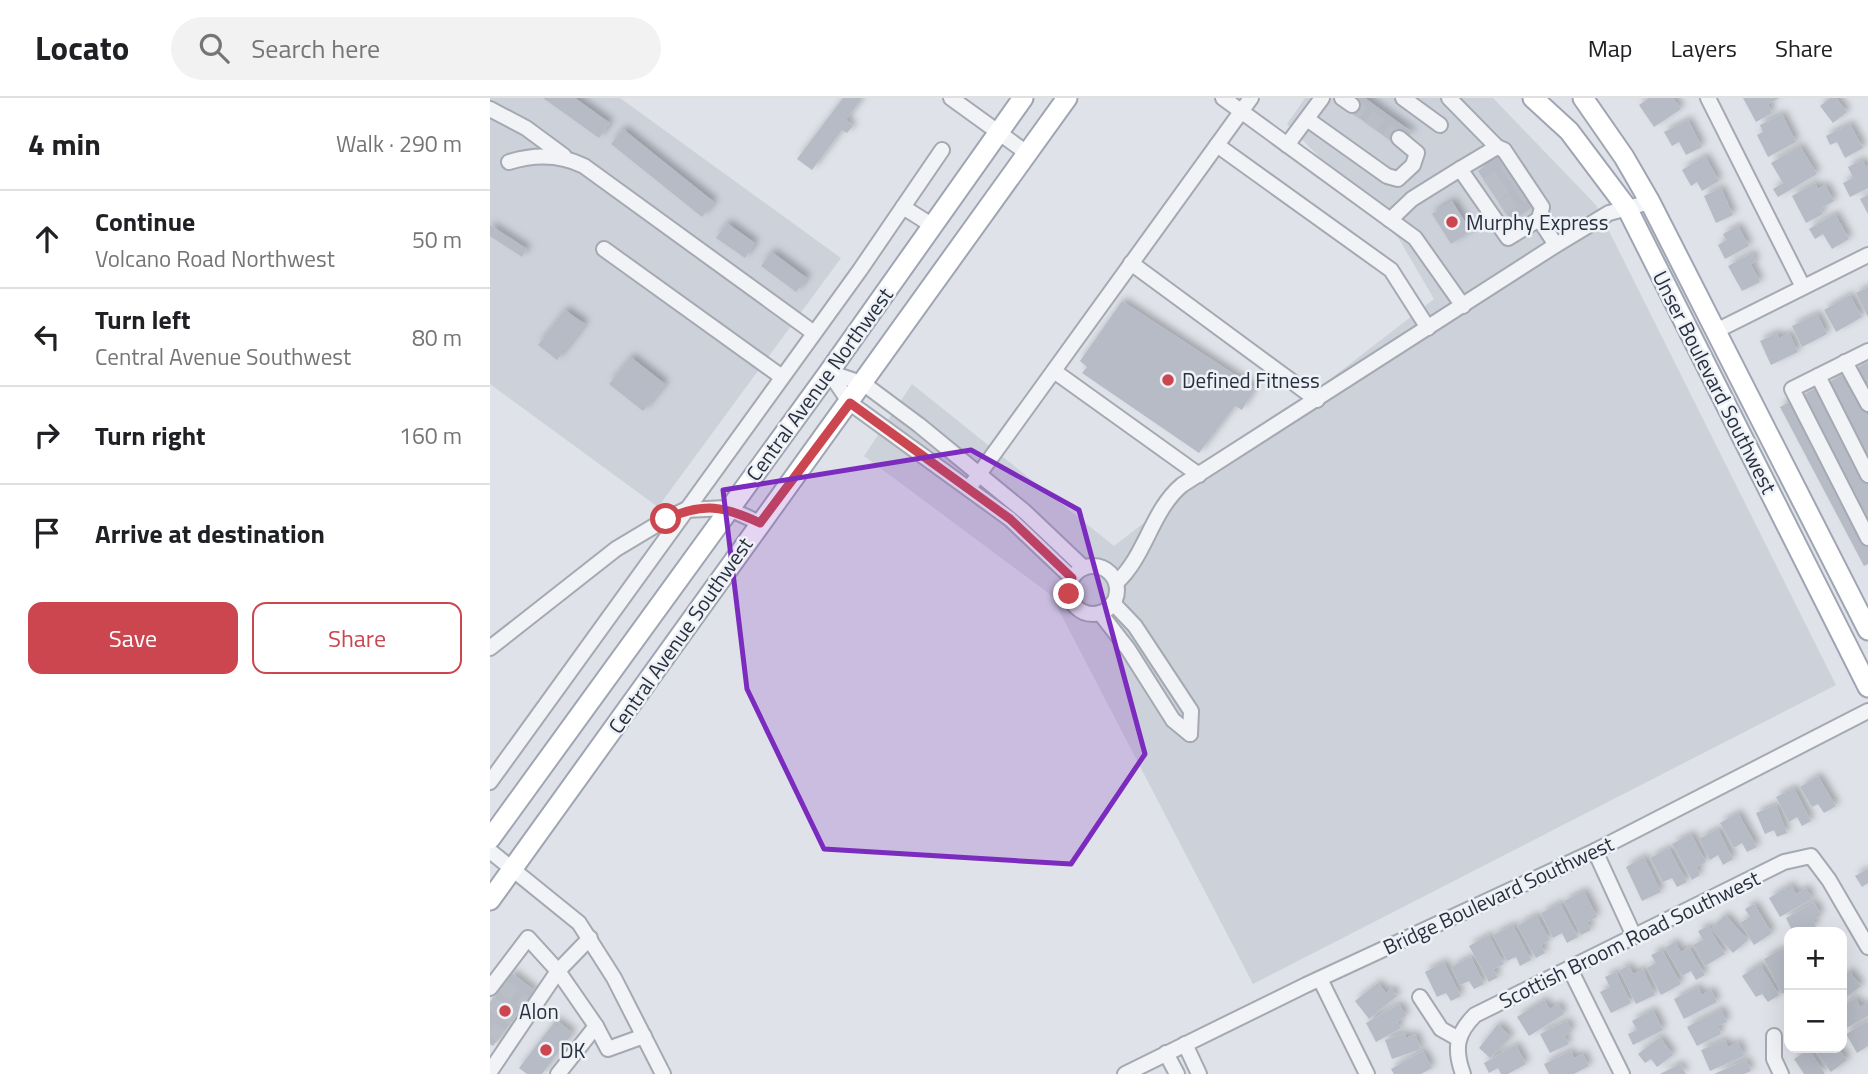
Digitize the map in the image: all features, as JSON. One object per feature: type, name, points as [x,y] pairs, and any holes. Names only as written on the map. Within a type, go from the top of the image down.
[{"type":"main road","name":"Central Avenue Northwest","points":[[490,839],[727,508],[829,372],[1023,98]]},
{"type":"main road","name":"Central Avenue Southwest","points":[[490,900],[661,666],[760,523],[864,384],[1067,98]]},
{"type":"main road","name":"Unser Boulevard Southwest","points":[[1533,98],[1582,148],[1627,208],[1868,687]]},
{"type":"main road","name":"Unser Boulevard Southwest","points":[[1583,98],[1625,158],[1650,202],[1868,630]]},
{"type":"street","points":[[951,98],[1027,153]]},
{"type":"street","points":[[1223,98],[1415,238],[1463,306]]},
{"type":"street","points":[[969,488],[1251,98]]},
{"type":"street","points":[[1287,145],[1322,98]]},
{"type":"street","points":[[1403,98],[1440,125]]},
{"type":"street","points":[[1449,98],[1497,147],[1504,150],[1520,179],[1542,207],[1539,219],[1508,238],[1497,212],[1485,194],[1461,169]]},
{"type":"street","points":[[1708,98],[1803,287]]},
{"type":"street","points":[[490,109],[526,128],[564,156],[595,174],[814,333]]},
{"type":"street","points":[[1309,116],[1387,176],[1398,179],[1413,165],[1416,153],[1399,138]]},
{"type":"street","points":[[1217,145],[1391,270],[1428,328]]},
{"type":"street","points":[[1390,220],[1412,199],[1497,147]]},
{"type":"street","points":[[490,782],[814,333],[942,150]]},
{"type":"street","points":[[509,162],[523,158],[564,156]]},
{"type":"street","points":[[1100,613],[1128,649],[1173,720],[1190,734],[1191,711],[1135,626],[1113,603],[1113,578],[1137,557],[1171,495],[1556,245],[1609,213],[1650,202]]},
{"type":"street","points":[[903,207],[933,226]]},
{"type":"street","points":[[1539,219],[1556,245]]},
{"type":"street","points":[[604,249],[782,377]]},
{"type":"street","points":[[1716,331],[1868,255]]},
{"type":"street","points":[[1131,263],[1317,400]]},
{"type":"street","points":[[1868,351],[1791,388],[1868,538]]},
{"type":"street","points":[[1845,362],[1868,404]]},
{"type":"street","points":[[1054,371],[1199,475]]},
{"type":"street","points":[[829,372],[864,384],[979,474],[1084,568]]},
{"type":"street","points":[[829,372],[850,403],[1010,519],[1072,578]]},
{"type":"street","points":[[1818,376],[1868,475]]},
{"type":"street","points":[[490,648],[615,549],[685,510],[727,508],[760,523]]},
{"type":"street","points":[[1113,578],[1098,566],[1084,568],[1072,578],[1069,594],[1072,602],[1084,612],[1100,613],[1113,603]]},
{"type":"street","name":"Bridge Boulevard Southwest","points":[[1125,1074],[1595,850],[1868,711]]},
{"type":"street","points":[[1595,850],[1634,936]]},
{"type":"street","points":[[490,851],[559,904],[590,938],[663,1074]]},
{"type":"street","name":"Scottish Broom Road Southwest","points":[[1457,1038],[1475,1015],[1784,862],[1811,856],[1829,880],[1868,947]]},
{"type":"street","points":[[496,985],[528,938],[558,971],[596,1026],[608,1049],[644,1036]]},
{"type":"street","points":[[493,1071],[505,1039],[517,1022],[558,971],[590,938]]},
{"type":"street","points":[[1570,970],[1622,1074]]},
{"type":"street","points":[[1320,979],[1367,1074]]},
{"type":"street","points":[[1420,997],[1441,1029],[1457,1038],[1457,1056],[1463,1074]]},
{"type":"street","points":[[558,1074],[596,1026]]},
{"type":"street","points":[[1774,1037],[1774,1059],[1781,1074]]},
{"type":"street","points":[[1185,1044],[1199,1074]]},
{"type":"street","points":[[1166,1054],[1177,1074]]},
{"type":"highlighted area","points":[[971,450],[1079,510],[1145,754],[1071,864],[824,849],[747,689],[723,490]]},
{"type":"shaded area","points":[[490,98],[620,98],[841,258],[658,507],[490,384]]},
{"type":"shaded area","points":[[1305,98],[1493,98],[1596,205],[1836,685],[1253,984],[1051,595],[864,456],[912,384],[1114,546],[1434,299],[1399,239],[1287,124]]},
{"type":"building","points":[[543,98],[575,98],[610,123],[599,138]]},
{"type":"building","points":[[843,98],[862,98],[846,120],[853,126],[847,133],[842,130],[812,170],[797,159]]},
{"type":"building","points":[[1352,98],[1365,98],[1412,132],[1409,137],[1403,132],[1395,144],[1348,110]]},
{"type":"building","points":[[1649,98],[1673,98],[1681,109],[1654,127],[1639,105]]},
{"type":"building","points":[[1743,98],[1779,98],[1768,104],[1772,113],[1756,122]]},
{"type":"building","points":[[1830,98],[1836,98],[1847,112],[1833,123],[1820,106]]},
{"type":"building","points":[[1782,114],[1796,142],[1768,157],[1757,135],[1763,132],[1760,125]]},
{"type":"building","points":[[1688,120],[1702,147],[1686,155],[1679,142],[1672,146],[1664,132]]},
{"type":"building","points":[[1850,124],[1863,148],[1845,158],[1837,142],[1830,145],[1826,136]]},
{"type":"building","points":[[623,129],[714,202],[702,217],[611,144]]},
{"type":"building","points":[[1800,146],[1817,174],[1778,197],[1773,189],[1783,183],[1771,163]]},
{"type":"building","name":"Murphy Express","points":[[1501,156],[1534,206],[1511,221],[1478,171]]},
{"type":"building","points":[[1705,156],[1719,181],[1702,191],[1697,182],[1691,186],[1682,170]]},
{"type":"building","points":[[1862,160],[1866,167],[1868,165],[1868,188],[1850,197],[1843,183],[1853,178],[1848,167]]},
{"type":"building","points":[[1815,183],[1818,189],[1825,185],[1834,201],[1820,209],[1823,214],[1806,223],[1792,196]]},
{"type":"building","points":[[1721,188],[1733,215],[1716,223],[1704,196]]},
{"type":"building","points":[[1868,195],[1868,214],[1860,199]]},
{"type":"building","name":"Murphy Express","points":[[1452,201],[1471,231],[1451,244],[1432,214]]},
{"type":"building","points":[[1835,214],[1849,239],[1832,249],[1823,234],[1815,239],[1809,229]]},
{"type":"building","points":[[727,223],[755,243],[745,258],[716,238]]},
{"type":"building","points":[[490,225],[527,249],[522,257],[490,236]]},
{"type":"building","points":[[1738,226],[1749,246],[1725,259],[1718,245],[1726,240],[1723,234]]},
{"type":"building","points":[[772,252],[807,278],[796,292],[761,266]]},
{"type":"building","points":[[1752,253],[1756,261],[1751,264],[1760,282],[1742,291],[1728,266]]},
{"type":"building","points":[[1868,287],[1868,317],[1856,293]]},
{"type":"building","points":[[1850,295],[1862,317],[1836,332],[1824,310]]},
{"type":"building","name":"Defined Fitness","points":[[1122,301],[1255,388],[1242,410],[1235,406],[1199,453],[1082,373],[1087,367],[1080,361]]},
{"type":"building","points":[[565,310],[585,324],[557,360],[538,345]]},
{"type":"building","points":[[1817,314],[1827,334],[1802,347],[1792,326]]},
{"type":"building","points":[[1777,333],[1779,338],[1789,333],[1798,352],[1771,365],[1760,341]]},
{"type":"building","points":[[631,357],[665,384],[643,411],[609,384]]},
{"type":"building","points":[[1868,362],[1868,397],[1853,370]]},
{"type":"building","points":[[1845,374],[1868,417],[1868,461],[1827,383]]},
{"type":"building","points":[[1816,388],[1868,485],[1868,523],[1800,397]]},
{"type":"building","points":[[1791,401],[1868,547],[1868,564],[1864,566],[1780,407]]},
{"type":"building","points":[[1818,776],[1836,806],[1824,813],[1818,804],[1812,807],[1800,787]]},
{"type":"building","points":[[1794,788],[1811,821],[1802,826],[1797,817],[1789,822],[1776,797]]},
{"type":"building","points":[[1776,805],[1787,833],[1777,837],[1774,830],[1765,834],[1756,813]]},
{"type":"building","points":[[1738,813],[1757,847],[1747,852],[1742,843],[1734,848],[1720,823]]},
{"type":"building","points":[[1718,829],[1733,859],[1723,865],[1718,855],[1710,860],[1699,839]]},
{"type":"building","points":[[1691,834],[1706,862],[1696,867],[1700,875],[1692,880],[1672,844]]},
{"type":"building","points":[[1669,848],[1687,882],[1677,887],[1672,878],[1663,882],[1650,858]]},
{"type":"building","points":[[1644,857],[1661,892],[1642,901],[1626,867]]},
{"type":"building","points":[[1868,869],[1868,883],[1862,887],[1855,876]]},
{"type":"building","points":[[1791,885],[1796,894],[1806,888],[1812,899],[1780,917],[1769,898]]},
{"type":"building","points":[[1584,891],[1597,917],[1587,922],[1591,930],[1581,935],[1564,901]]},
{"type":"building","points":[[1814,902],[1821,915],[1813,920],[1816,926],[1814,927],[1790,927],[1786,918]]},
{"type":"building","points":[[1560,903],[1578,937],[1567,943],[1562,933],[1553,938],[1541,913]]},
{"type":"building","points":[[1754,904],[1772,933],[1754,945],[1740,923],[1750,917],[1745,909]]},
{"type":"building","points":[[1536,915],[1550,940],[1541,945],[1545,953],[1536,958],[1517,926]]},
{"type":"building","points":[[1725,915],[1748,940],[1733,953],[1711,929]]},
{"type":"building","points":[[1513,925],[1531,960],[1520,966],[1516,957],[1507,961],[1493,935]]},
{"type":"building","points":[[1708,926],[1725,954],[1705,966],[1693,945],[1703,940],[1698,931]]},
{"type":"building","points":[[1489,935],[1504,964],[1493,969],[1498,977],[1489,982],[1469,946]]},
{"type":"building","points":[[1675,942],[1681,952],[1689,947],[1705,975],[1696,980],[1691,971],[1682,976],[1665,948]]},
{"type":"building","points":[[1783,949],[1782,994],[1764,959]]},
{"type":"building","points":[[1662,950],[1681,984],[1661,995],[1647,968],[1656,963],[1651,955]]},
{"type":"building","points":[[1471,957],[1484,984],[1474,989],[1469,981],[1460,985],[1451,967]]},
{"type":"building","points":[[1444,962],[1461,996],[1451,1001],[1446,993],[1437,997],[1425,972]]},
{"type":"building","points":[[1760,964],[1779,995],[1768,1002],[1762,994],[1756,997],[1742,976]]},
{"type":"building","points":[[1629,966],[1633,974],[1643,969],[1655,995],[1636,1004],[1619,970]]},
{"type":"building","points":[[1849,971],[1861,986],[1847,997],[1847,990]]},
{"type":"building","points":[[1616,972],[1631,1003],[1611,1013],[1600,992],[1610,987],[1605,977]]},
{"type":"building","name":"Alon","points":[[512,973],[535,991],[493,1046],[490,1044],[490,1003]]},
{"type":"building","points":[[1378,983],[1386,993],[1391,988],[1397,996],[1369,1019],[1355,1001]]},
{"type":"building","points":[[1698,987],[1702,995],[1711,990],[1717,1002],[1684,1019],[1674,999]]},
{"type":"building","points":[[1856,998],[1860,1007],[1868,1002],[1868,1016],[1847,1028],[1847,1003]]},
{"type":"building","points":[[1544,1000],[1550,1009],[1558,1004],[1564,1014],[1529,1036],[1517,1017]]},
{"type":"building","points":[[1399,1004],[1406,1016],[1397,1022],[1401,1028],[1376,1042],[1366,1023]]},
{"type":"building","points":[[1721,1009],[1727,1022],[1718,1026],[1721,1034],[1697,1046],[1687,1027]]},
{"type":"building","points":[[1653,1010],[1663,1030],[1633,1045],[1628,1034],[1637,1030],[1632,1021]]},
{"type":"building","name":"DK","points":[[556,1020],[573,1033],[542,1074],[527,1074],[519,1068]]},
{"type":"building","points":[[1567,1021],[1572,1031],[1564,1036],[1569,1044],[1550,1053],[1540,1034]]},
{"type":"building","points":[[1868,1021],[1868,1046],[1857,1053],[1847,1033]]},
{"type":"building","points":[[1498,1024],[1511,1037],[1490,1058],[1479,1048]]},
{"type":"building","points":[[1405,1033],[1406,1038],[1415,1034],[1421,1049],[1392,1059],[1385,1040]]},
{"type":"building","points":[[1660,1037],[1673,1055],[1657,1067],[1651,1059],[1645,1063],[1638,1054]]},
{"type":"building","points":[[1725,1040],[1728,1047],[1738,1042],[1744,1056],[1710,1071],[1701,1050]]},
{"type":"building","points":[[1516,1045],[1526,1064],[1508,1074],[1501,1074],[1498,1068],[1489,1073],[1484,1063]]},
{"type":"building","points":[[1423,1051],[1432,1068],[1421,1074],[1394,1074],[1391,1069]]},
{"type":"building","points":[[1571,1051],[1574,1058],[1583,1054],[1589,1066],[1574,1074],[1549,1074],[1544,1064]]},
{"type":"building","points":[[1803,1053],[1812,1053],[1825,1074],[1804,1074],[1794,1059]]},
{"type":"building","points":[[1817,1053],[1842,1053],[1847,1060],[1831,1072]]},
{"type":"building","points":[[1746,1060],[1751,1071],[1744,1074],[1714,1074]]},
{"type":"building","points":[[1680,1064],[1686,1074],[1660,1074]]},
{"type":"tunnel","points":[[1352,105],[1399,138]]},
{"type":"tunnel","points":[[1487,185],[1509,169]]},
{"type":"tunnel","points":[[1494,195],[1517,180]]},
{"type":"tunnel","points":[[1502,208],[1525,193]]},
{"type":"tunnel","points":[[503,986],[525,1003]]},
{"type":"tunnel","points":[[490,1002],[513,1019]]},
{"type":"tunnel","points":[[490,1028],[501,1036]]},
{"type":"place","name":"Murphy Express","points":[[1452,222]]},
{"type":"place","name":"Defined Fitness","points":[[1168,380]]},
{"type":"place","name":"Alon","points":[[505,1011]]},
{"type":"place","name":"DK","points":[[546,1050]]},
{"type":"route","points":[[666,519],[685,510],[727,508],[760,523],[850,403],[1010,519],[1072,578],[1069,594]]}]
